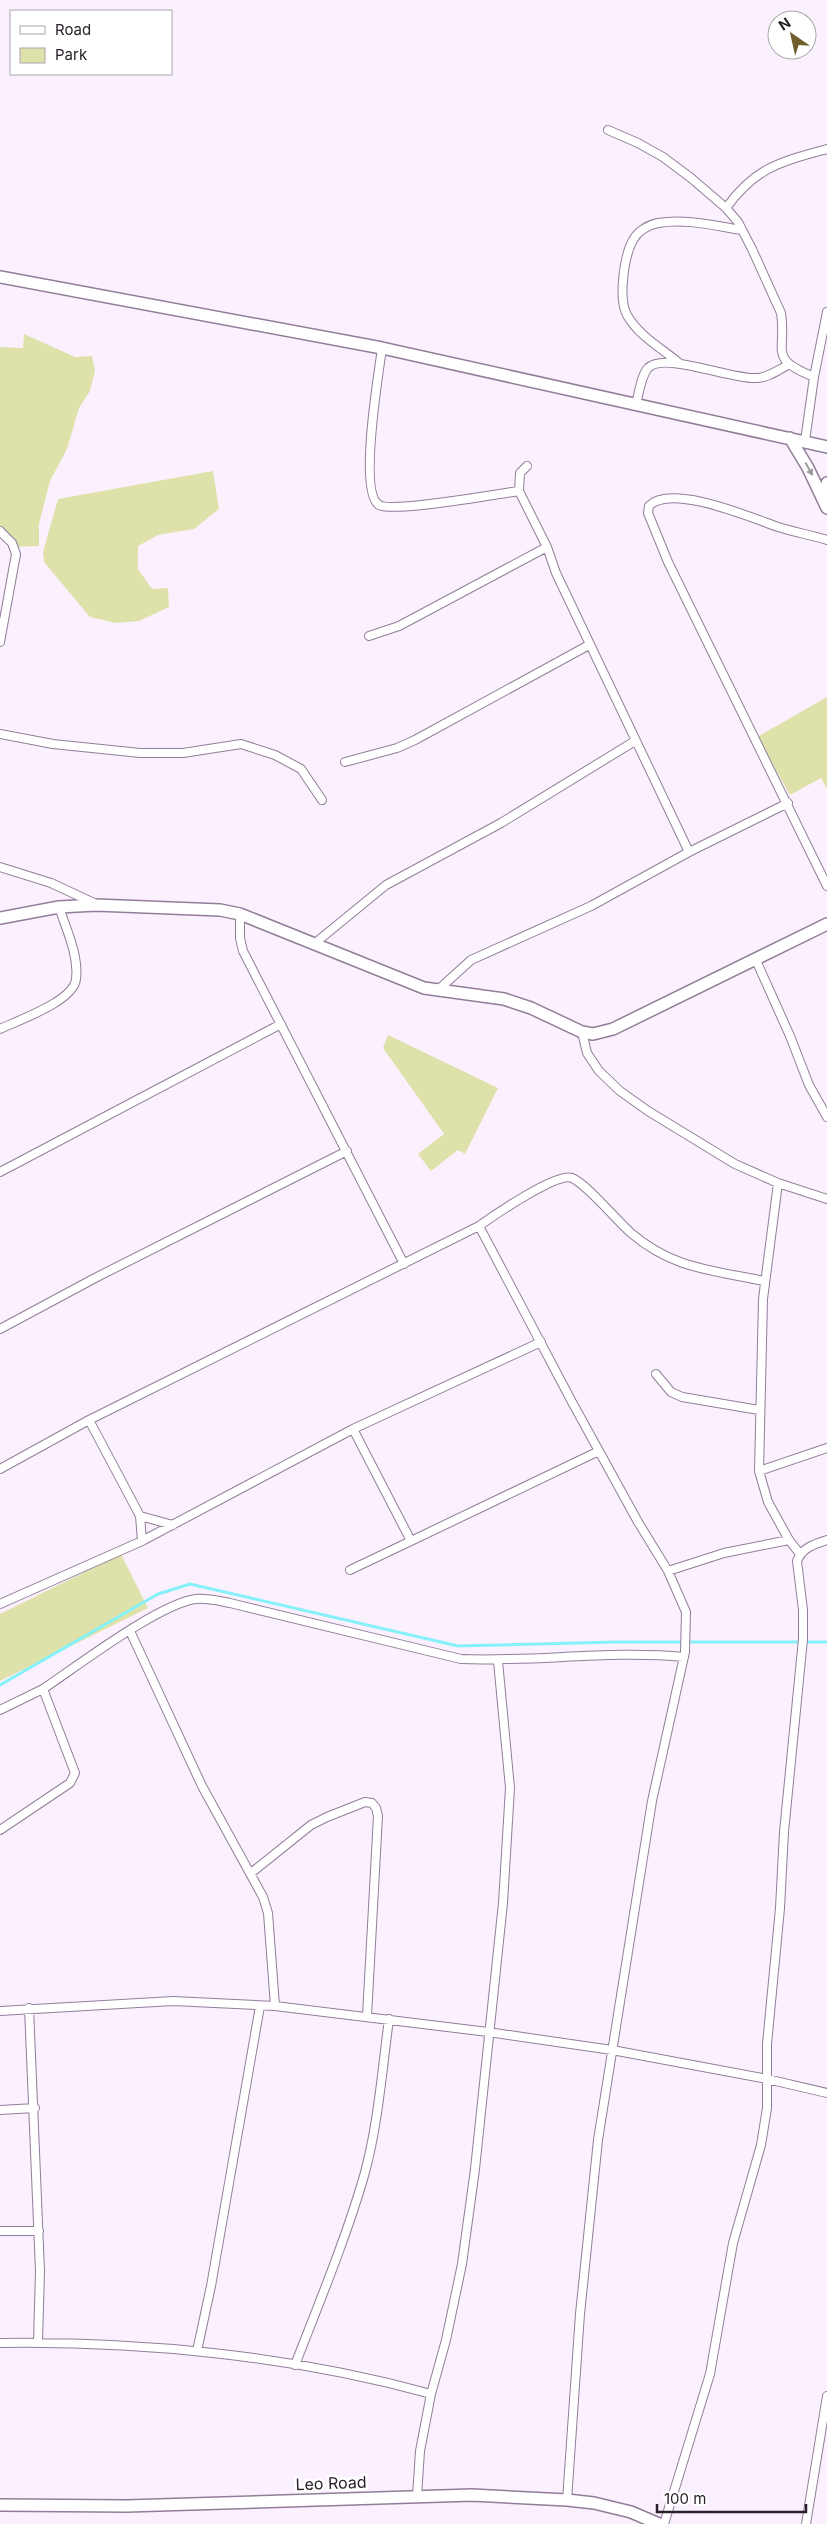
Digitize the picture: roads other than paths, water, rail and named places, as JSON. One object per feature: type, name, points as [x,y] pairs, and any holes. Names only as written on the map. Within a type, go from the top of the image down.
[{"type":"street","points":[[608,130],[638,142],[663,157],[726,208],[742,230],[781,314],[783,325],[780,348],[788,365],[814,377]]},
{"type":"street","points":[[726,208],[745,185],[771,166],[827,149]]},
{"type":"street","points":[[678,362],[634,325],[627,314],[622,292],[633,240],[639,232],[659,223],[689,222],[742,230]]},
{"type":"street","points":[[0,277],[382,348],[827,446]]},
{"type":"street","points":[[805,441],[814,377],[827,312]]},
{"type":"street","points":[[382,348],[369,459],[372,496],[377,504],[385,507],[422,504],[519,491]]},
{"type":"street","points":[[636,404],[647,369],[652,364],[678,362],[743,378],[767,376],[788,365]]},
{"type":"street","points":[[790,438],[826,505]]},
{"type":"street","points":[[527,466],[520,473],[519,491],[547,548],[589,644],[689,852]]},
{"type":"street","points":[[826,505],[827,482]]},
{"type":"street","points":[[827,540],[781,528],[717,506],[681,498],[660,499],[649,506],[648,513],[668,562],[788,803],[827,886]]},
{"type":"street","points":[[0,530],[12,543],[16,562],[0,642]]},
{"type":"street","points":[[369,636],[399,626],[547,548]]},
{"type":"street","points":[[345,762],[397,748],[415,740],[589,644]]},
{"type":"street","points":[[0,734],[53,744],[140,754],[183,753],[242,744],[275,755],[301,769],[322,800]]},
{"type":"street","points":[[314,944],[386,885],[502,823],[635,741]]},
{"type":"street","points":[[438,990],[471,960],[583,910],[689,852],[788,803]]},
{"type":"street","points":[[0,868],[51,883],[96,905]]},
{"type":"street","points":[[0,918],[59,907],[96,905],[220,910],[240,914],[424,988],[457,991],[504,999],[531,1008],[582,1032],[593,1034],[613,1029],[827,924]]},
{"type":"street","points":[[0,1029],[55,1003],[70,993],[76,980],[74,950],[59,907]]},
{"type":"street","points":[[240,914],[240,938],[243,951],[404,1264]]},
{"type":"street","points":[[756,958],[809,1085],[827,1116]]},
{"type":"street","points":[[0,1172],[282,1024]]},
{"type":"street","points":[[582,1032],[591,1061],[620,1092],[728,1160],[778,1183],[827,1199]]},
{"type":"street","points":[[0,1329],[97,1277],[347,1151]]},
{"type":"street","points":[[0,1469],[89,1420],[479,1226],[524,1197],[564,1178],[572,1178],[601,1202],[630,1232],[666,1258],[683,1264],[764,1281]]},
{"type":"street","points":[[778,1183],[764,1281],[759,1471],[768,1502],[789,1540],[800,1554]]},
{"type":"street","points":[[479,1226],[599,1451],[668,1571],[686,1612],[687,1638],[652,1800],[612,2050],[588,2224],[568,2500]]},
{"type":"street","points":[[0,1604],[142,1541],[353,1429],[541,1342]]},
{"type":"street","points":[[656,1374],[671,1392],[682,1397],[760,1410]]},
{"type":"street","points":[[89,1420],[140,1516],[142,1541]]},
{"type":"street","points":[[353,1429],[411,1541]]},
{"type":"street","points":[[759,1471],[827,1448]]},
{"type":"street","points":[[350,1570],[599,1451]]},
{"type":"street","points":[[140,1516],[173,1525]]},
{"type":"street","points":[[668,1571],[724,1553],[789,1540]]},
{"type":"street","points":[[664,2524],[710,2374],[735,2234],[761,2144],[767,2108],[767,2044],[780,1908],[784,1832],[803,1639],[803,1610],[797,1561],[800,1554],[807,1548],[827,1540]]},
{"type":"street","points":[[0,1710],[43,1689],[130,1631],[183,1602],[210,1599],[313,1622],[408,1648],[461,1659],[498,1661],[646,1654],[684,1655]]},
{"type":"street","points":[[130,1631],[202,1786],[263,1897],[268,1912],[275,2006]]},
{"type":"street","points":[[417,2496],[420,2451],[431,2394],[446,2340],[462,2264],[475,2169],[503,1903],[510,1788],[498,1661]]},
{"type":"street","points":[[0,1830],[70,1783],[75,1777],[43,1689]]},
{"type":"street","points":[[251,1873],[311,1825],[365,1802],[372,1803],[376,1808],[378,1816],[368,2016]]},
{"type":"street","points":[[0,2011],[173,2001],[275,2006],[368,2016],[612,2050],[766,2079],[827,2093]]},
{"type":"street","points":[[197,2351],[211,2286],[260,2006]]},
{"type":"street","points":[[30,2008],[39,2231],[38,2342]]},
{"type":"street","points":[[295,2365],[338,2253],[364,2174],[379,2104],[389,2019]]},
{"type":"street","points":[[0,2110],[35,2108]]},
{"type":"street","points":[[0,2230],[39,2231]]},
{"type":"street","points":[[0,2343],[38,2342],[197,2351],[295,2365],[399,2385],[431,2394]]},
{"type":"street","points":[[806,2524],[827,2396]]},
{"type":"street","name":"Leo Road","points":[[0,2505],[127,2506],[472,2495],[568,2500],[631,2512],[659,2524]]},
{"type":"waterway","points":[[0,1685],[158,1594],[190,1584],[458,1646],[615,1642],[827,1642]]}]
